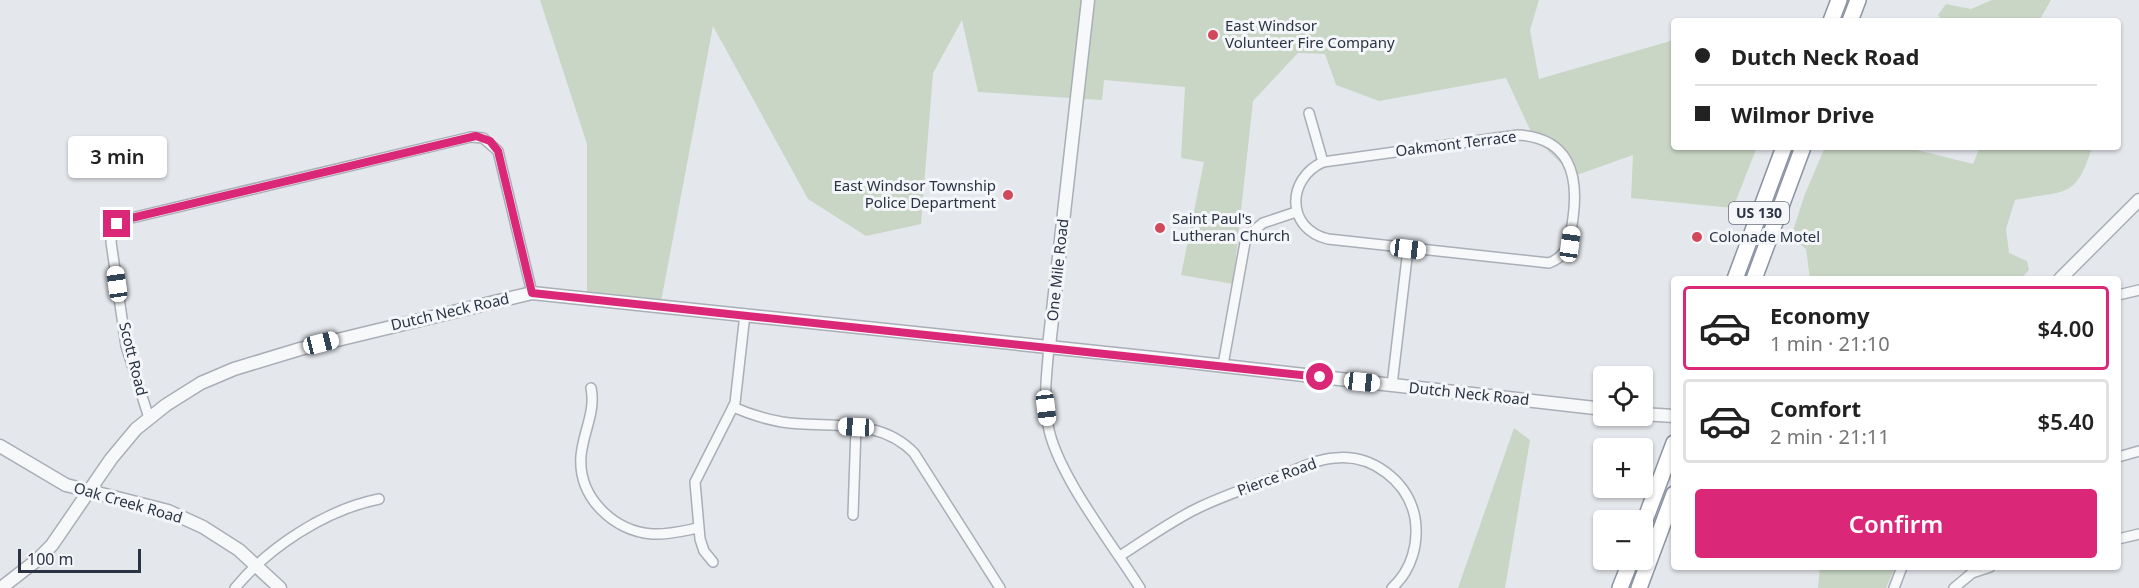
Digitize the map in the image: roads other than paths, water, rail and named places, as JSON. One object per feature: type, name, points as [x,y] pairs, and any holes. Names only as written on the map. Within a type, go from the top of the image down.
[{"type":"highway","points":[[1832,18],[1839,0]]},
{"type":"highway","points":[[1851,18],[1858,0]]},
{"type":"highway","name":"US 130","points":[[1736,276],[1783,150]]},
{"type":"highway","name":"US 130","points":[[1755,276],[1802,150]]},
{"type":"highway","points":[[1649,510],[1671,451]]},
{"type":"highway","points":[[1639,588],[1671,503]]},
{"type":"highway","points":[[1620,588],[1627,570]]},
{"type":"street","name":"One Mile Road","points":[[1088,0],[1049,346],[1046,408],[1052,442],[1063,468],[1140,588]]},
{"type":"street","points":[[1223,365],[1246,237],[1263,223],[1296,212],[1298,185],[1309,170],[1323,162],[1309,113]]},
{"type":"street","name":"Oakmont Terrace","points":[[1296,212],[1304,226],[1322,238],[1408,249],[1539,264],[1556,261],[1567,251],[1570,244],[1576,196],[1572,170],[1560,152],[1540,138],[1518,135],[1323,162]]},
{"type":"street","name":"Scott Road","points":[[149,418],[126,346],[111,242],[113,229],[123,220],[471,137],[483,138],[498,151],[532,293]]},
{"type":"street","points":[[2063,276],[2139,200]]},
{"type":"street","points":[[1392,385],[1408,249]]},
{"type":"street","points":[[2121,294],[2139,290]]},
{"type":"street","name":"Dutch Neck Road","points":[[1,588],[37,560],[52,544],[123,444],[149,418],[192,388],[246,365],[354,335],[532,293],[1049,346],[1593,408]]},
{"type":"street","points":[[713,562],[704,551],[698,528],[695,482],[738,394],[745,314]]},
{"type":"street","points":[[591,388],[593,409],[584,438],[581,467],[584,482],[596,504],[618,524],[642,532],[669,534],[698,528]]},
{"type":"street","points":[[733,407],[751,415],[784,423],[856,427],[889,434],[914,453],[1000,588]]},
{"type":"street","points":[[1653,415],[1671,416]]},
{"type":"street","points":[[853,515],[856,427]]},
{"type":"street","name":"Oak Creek Road","points":[[0,446],[66,485],[89,493],[143,504],[188,519],[221,537],[257,564],[280,588]]},
{"type":"street","points":[[2121,456],[2139,451]]},
{"type":"street","name":"Pierce Road","points":[[1120,556],[1196,509],[1230,494],[1323,460],[1357,459],[1378,467],[1396,481],[1414,513],[1416,526],[1414,553],[1402,577],[1392,588]]},
{"type":"street","points":[[235,588],[257,564],[284,543],[322,522],[379,499]]},
{"type":"street","points":[[2121,538],[2139,534]]},
{"type":"street","points":[[1894,588],[1901,570]]},
{"type":"street","points":[[1954,588],[1972,573],[1981,570]]},
{"type":"place","name":"East Windsor Volunteer Fire Company","points":[[1213,35]]},
{"type":"place","name":"East Windsor Township Police Department","points":[[1008,195]]},
{"type":"place","name":"Saint Paul's Lutheran Church","points":[[1160,228]]},
{"type":"place","name":"Colonade Motel","points":[[1697,237]]}]
